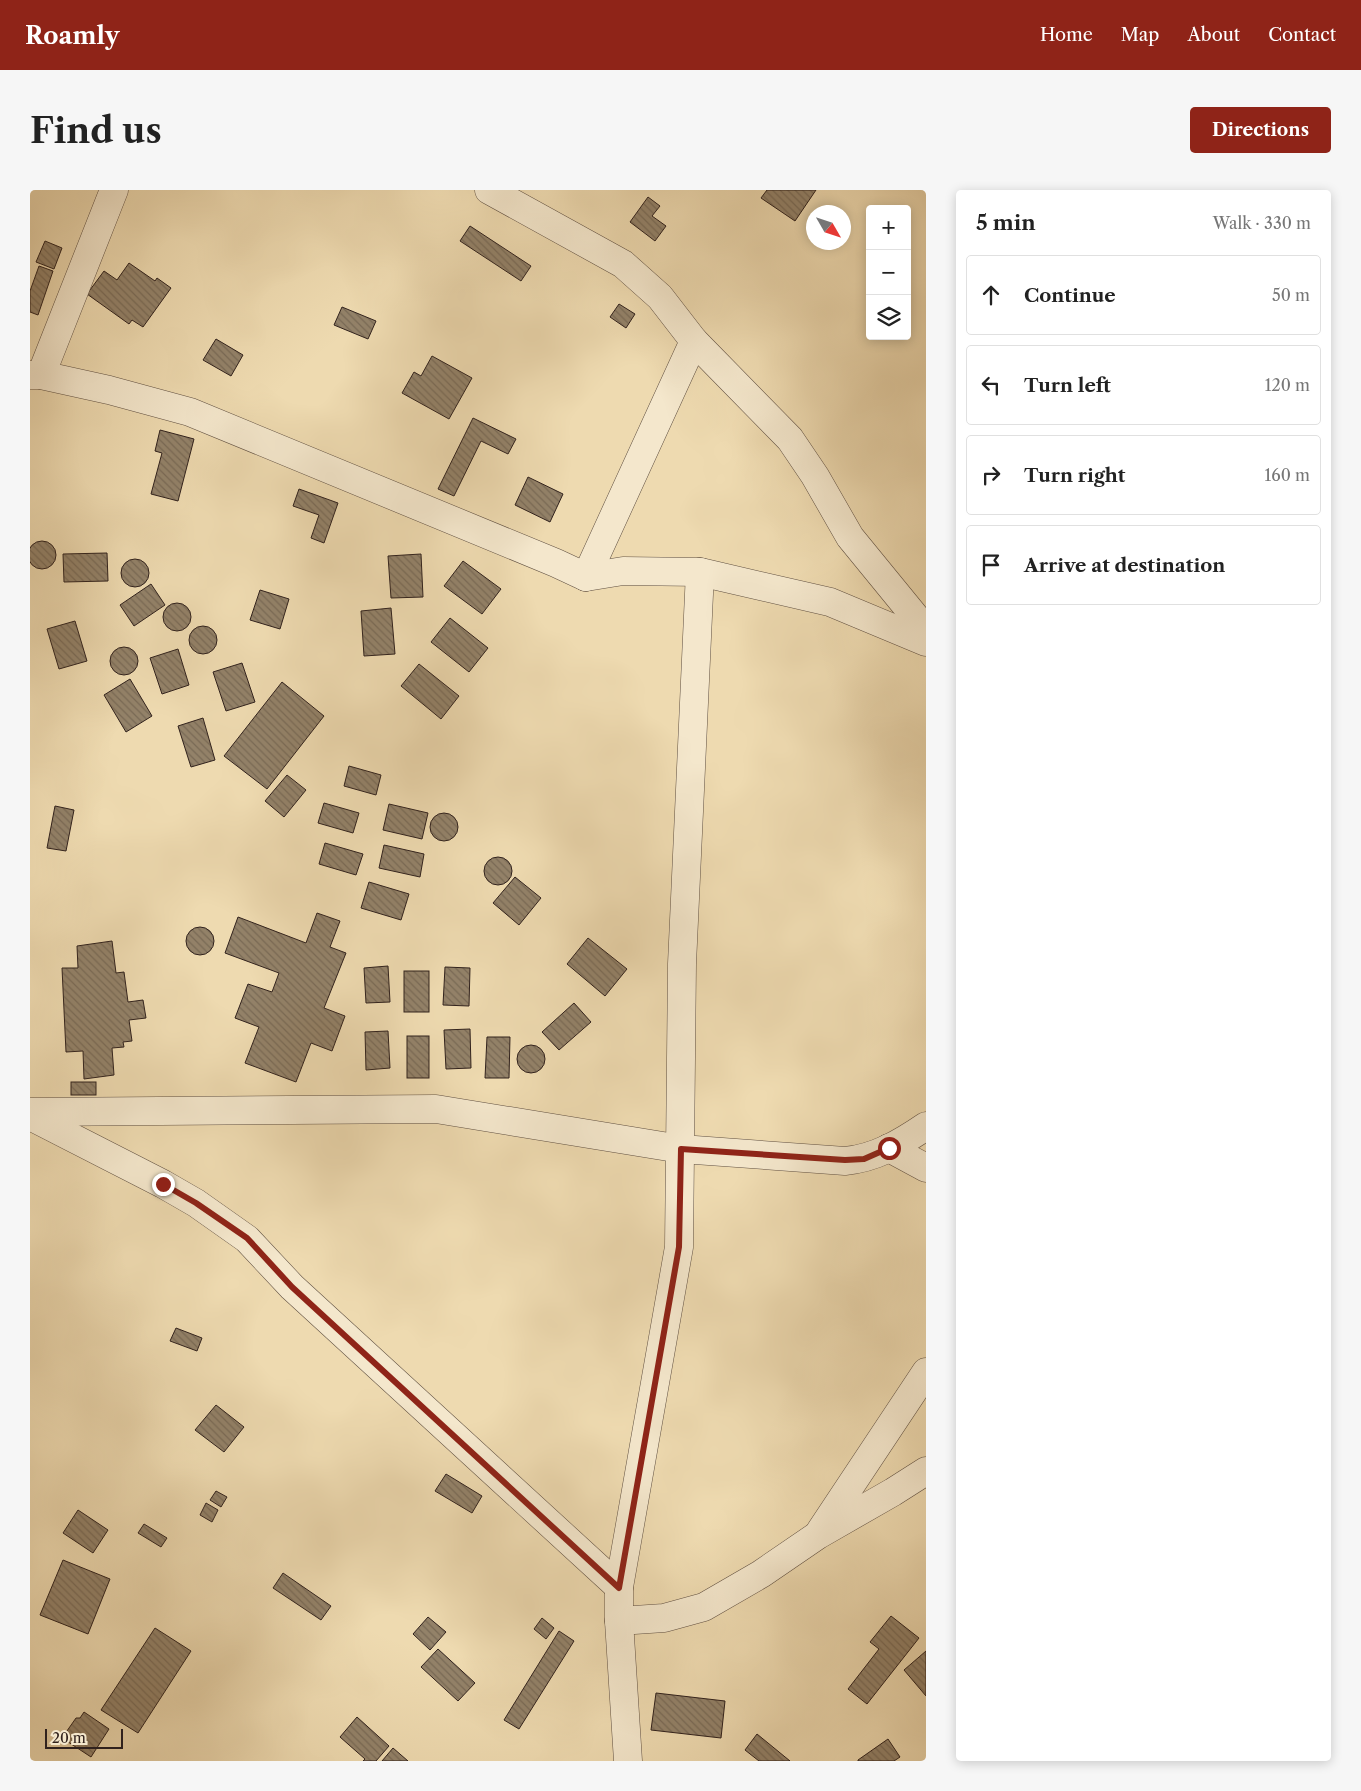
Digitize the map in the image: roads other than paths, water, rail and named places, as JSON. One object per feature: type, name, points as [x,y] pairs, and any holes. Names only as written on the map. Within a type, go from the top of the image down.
[{"type":"street","points":[[114,190],[35,375],[109,390],[190,412],[586,577],[623,571],[700,572],[830,602],[926,642]]},
{"type":"street","points":[[489,190],[623,264],[660,297],[694,340],[790,439],[815,476],[850,537],[926,630]]},
{"type":"street","points":[[586,577],[694,340]]},
{"type":"street","points":[[628,1761],[619,1621],[619,1588],[679,1247],[682,964],[700,572]]},
{"type":"street","points":[[30,1112],[436,1109],[681,1149],[845,1160],[864,1159],[889,1148],[926,1126]]},
{"type":"street","points":[[30,1116],[163,1184],[196,1203],[247,1238],[292,1287],[619,1588]]},
{"type":"street","points":[[889,1148],[926,1168]]},
{"type":"street","points":[[818,1535],[926,1372]]},
{"type":"street","points":[[619,1621],[664,1618],[704,1607],[761,1574],[818,1535],[926,1471]]}]
